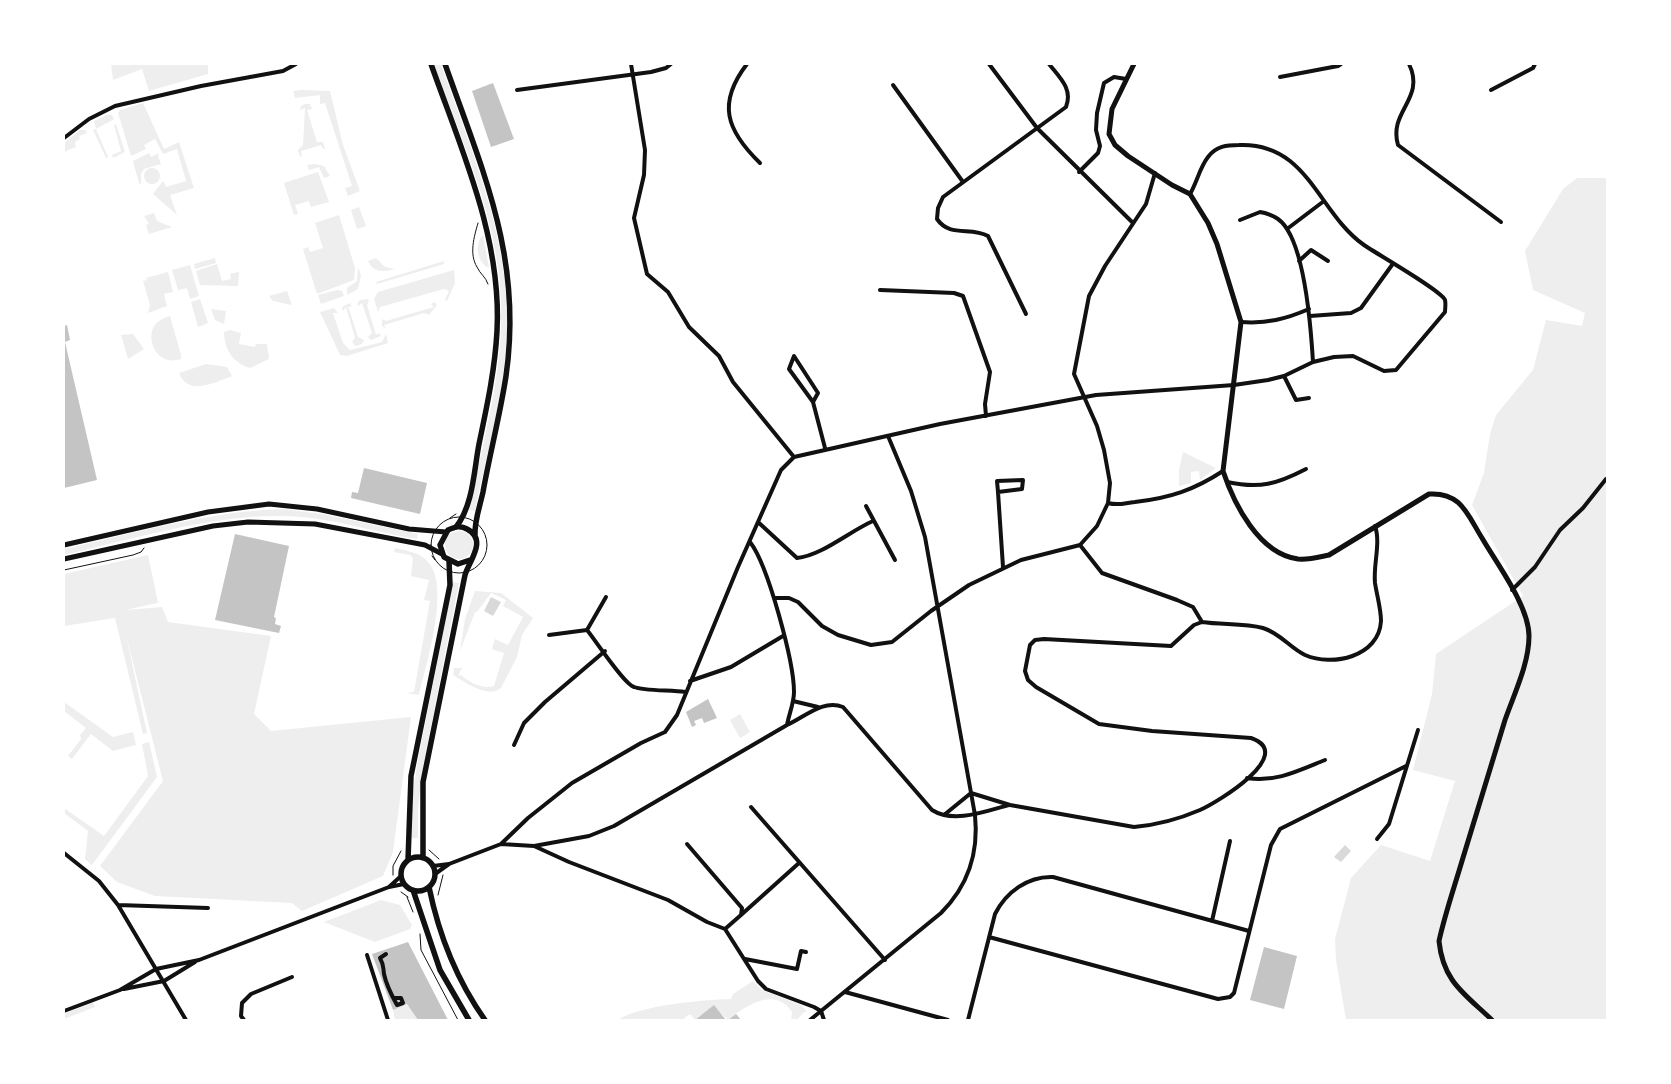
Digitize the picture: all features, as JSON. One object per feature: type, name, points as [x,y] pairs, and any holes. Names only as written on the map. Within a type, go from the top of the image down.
[{"type":"main road","points":[[431,64],[480,202],[496,279],[498,330],[493,377],[466,507],[456,527]]},
{"type":"main road","points":[[423,858],[423,782],[465,573],[476,551],[475,536],[506,374],[510,333],[510,291],[504,245],[492,196],[445,64]]},
{"type":"main road","points":[[470,560],[458,564],[449,561],[442,554],[440,545],[446,532],[456,527],[466,528],[475,536]]},
{"type":"main road","points":[[408,860],[423,858],[433,866],[435,874],[429,886],[422,890],[413,890],[404,884],[401,876],[402,867],[408,860],[411,776],[451,572],[449,561]]},
{"type":"main road","points":[[429,886],[438,928],[452,964],[470,998],[485,1020]]},
{"type":"main road","points":[[413,890],[440,970],[469,1020]]},
{"type":"street","points":[[64,138],[89,119],[115,106],[201,86],[283,70],[296,64]]},
{"type":"street","points":[[631,64],[645,150],[644,175],[634,218],[647,274],[668,292],[689,327],[719,356],[733,382],[794,457]]},
{"type":"street","points":[[517,90],[633,74],[666,68],[671,64]]},
{"type":"street","points":[[747,64],[729,96],[728,113],[743,145],[760,163]]},
{"type":"street","points":[[989,64],[1037,128],[1079,172],[1132,222]]},
{"type":"street","points":[[1026,314],[988,236],[979,230],[960,232],[942,227],[937,219],[938,208],[943,198],[963,182],[1066,107],[1070,98],[1066,86],[1049,64]]},
{"type":"street","points":[[1134,64],[1112,110],[1109,134],[1115,145],[1155,173],[1190,194],[1208,223],[1217,244],[1241,322],[1223,471],[1247,520],[1260,537],[1274,549],[1298,559],[1311,559],[1329,555],[1429,494],[1442,493],[1452,496],[1461,504],[1512,590],[1526,618],[1529,636],[1523,668],[1481,799],[1439,941],[1441,958],[1447,975],[1492,1020]]},
{"type":"street","points":[[1280,77],[1341,64]]},
{"type":"street","points":[[1409,64],[1414,73],[1415,84],[1411,97],[1396,123],[1395,134],[1398,145],[1501,222]]},
{"type":"street","points":[[1491,90],[1533,68],[1534,64]]},
{"type":"street","points":[[1079,172],[1098,153],[1100,146],[1096,130],[1097,113],[1104,83],[1114,77],[1126,80]]},
{"type":"street","points":[[893,85],[963,182]]},
{"type":"street","points":[[433,866],[449,864],[501,844],[528,818],[572,783],[640,743],[665,732],[675,720],[690,680],[781,470],[794,457],[825,448],[940,424],[1084,397],[1159,389],[1234,385],[1284,376],[1313,362],[1334,357],[1353,356],[1384,370],[1396,370],[1445,312],[1445,300],[1437,290],[1392,265],[1358,242],[1342,226],[1295,164],[1272,150],[1246,145],[1224,146],[1214,151],[1208,157],[1190,194]]},
{"type":"street","points":[[774,598],[789,598],[798,602],[822,626],[838,635],[871,645],[892,642],[969,585],[1003,567],[1080,545],[1097,526],[1108,503],[1110,483],[1104,450],[1074,374],[1089,296],[1132,222],[1146,204],[1155,173]]},
{"type":"street","points":[[1287,229],[1324,201]]},
{"type":"street","points":[[1240,220],[1260,212],[1279,219],[1287,229],[1299,261],[1309,309],[1313,362]]},
{"type":"street","points":[[1299,261],[1311,250],[1328,261]]},
{"type":"street","points":[[1310,316],[1351,314],[1361,308],[1392,265]]},
{"type":"street","points":[[880,290],[954,293],[963,296],[990,372],[985,404],[986,416]]},
{"type":"street","points":[[1241,322],[1259,323],[1284,320],[1309,309]]},
{"type":"street","points":[[813,402],[818,394],[794,356],[789,369],[813,402],[825,448]]},
{"type":"street","points":[[1284,376],[1296,400],[1309,398]]},
{"type":"street","points":[[810,1020],[941,914],[959,893],[974,856],[977,833],[975,815],[939,606],[919,516],[888,436]]},
{"type":"street","points":[[1227,482],[1252,486],[1266,485],[1278,483],[1306,469]]},
{"type":"street","points":[[1108,503],[1120,506],[1176,495],[1200,486],[1223,471]]},
{"type":"street","points":[[1512,590],[1535,567],[1560,530],[1583,508],[1606,479]]},
{"type":"street","points":[[998,492],[1022,489],[1022,480],[997,481],[1003,567]]},
{"type":"street","points":[[64,545],[208,512],[269,504],[317,509],[410,529],[446,532]]},
{"type":"street","points":[[866,506],[894,560]]},
{"type":"street","points":[[64,559],[214,526],[273,521],[305,522],[410,542],[431,547],[442,554]]},
{"type":"street","points":[[758,522],[797,558],[806,557],[818,552],[873,521]]},
{"type":"street","points":[[971,793],[1010,804],[1117,826],[1134,827],[1154,825],[1209,806],[1261,766],[1266,758],[1265,748],[1259,741],[1251,738],[1152,731],[1099,724],[1036,687],[1028,680],[1025,672],[1030,645],[1035,640],[1171,646],[1194,625],[1202,622],[1264,628],[1278,635],[1305,655],[1329,660],[1344,659],[1362,652],[1371,644],[1381,622],[1375,583],[1374,564],[1377,532],[1375,526]]},
{"type":"street","points":[[750,542],[757,551],[774,598],[793,679],[794,702],[787,726]]},
{"type":"street","points":[[1080,545],[1102,573],[1193,607],[1202,622]]},
{"type":"street","points":[[587,630],[606,597]]},
{"type":"street","points":[[587,630],[605,651],[623,679],[634,687],[685,692]]},
{"type":"street","points":[[550,635],[587,630]]},
{"type":"street","points":[[690,680],[731,667],[783,636]]},
{"type":"street","points":[[514,745],[524,723],[605,651]]},
{"type":"street","points":[[794,702],[812,707],[836,704],[843,707],[932,810],[944,815],[975,815],[1010,804]]},
{"type":"street","points":[[501,844],[534,846],[589,836],[614,826],[821,707]]},
{"type":"street","points":[[1377,839],[1389,824],[1418,730]]},
{"type":"street","points":[[1247,778],[1260,781],[1280,777],[1325,760]]},
{"type":"street","points":[[989,937],[1218,999],[1225,999],[1234,994],[1271,845],[1280,829],[1406,766]]},
{"type":"street","points":[[944,815],[971,793]]},
{"type":"street","points":[[751,807],[885,960]]},
{"type":"street","points":[[1212,921],[1230,841]]},
{"type":"street","points":[[686,844],[742,908],[741,915]]},
{"type":"street","points":[[534,846],[546,853],[668,900],[707,922],[725,929],[758,981],[766,989],[822,1011]]},
{"type":"street","points":[[64,853],[99,881],[118,905],[186,1020]]},
{"type":"street","points":[[725,929],[799,863]]},
{"type":"street","points":[[435,874],[449,864]]},
{"type":"street","points":[[389,887],[401,876]]},
{"type":"street","points":[[968,1020],[989,937],[999,906],[1017,887],[1045,877],[1249,930]]},
{"type":"street","points":[[64,1011],[120,990],[156,969],[199,960],[389,887],[404,884]]},
{"type":"street","points":[[118,905],[208,908]]},
{"type":"street","points":[[745,959],[796,969],[801,950],[806,952]]},
{"type":"street","points":[[386,954],[380,958],[394,998]]},
{"type":"street","points":[[367,955],[388,1020]]},
{"type":"street","points":[[120,990],[152,985],[164,981],[199,960]]},
{"type":"street","points":[[244,1020],[241,1016],[242,1003],[251,994],[292,976]]},
{"type":"street","points":[[845,992],[948,1020]]},
{"type":"street","points":[[822,1011],[824,1020]]},
{"type":"path","points":[[478,221],[474,237],[473,254],[476,266],[489,288]]},
{"type":"path","points":[[450,518],[458,511]]},
{"type":"path","points":[[432,525],[440,524]]},
{"type":"path","points":[[442,568],[451,572],[465,573],[474,570],[485,557],[488,547],[483,528]]},
{"type":"path","points":[[64,570],[133,555],[140,552],[145,546]]},
{"type":"path","points":[[428,554],[435,560]]},
{"type":"shaded area","points":[[111,64],[208,64],[208,74],[149,91],[142,69],[113,80]]},
{"type":"shaded area","points":[[434,64],[441,64],[474,157],[493,219],[505,283],[507,316],[501,389],[475,511],[469,510],[496,379],[501,327],[501,300],[493,240],[486,210]]},
{"type":"shaded area","points":[[293,91],[330,91],[343,145],[360,191],[348,196],[345,188],[352,186],[325,103],[320,104],[320,95],[295,98]]},
{"type":"shaded area","points":[[143,103],[164,149],[179,142],[194,188],[170,195],[177,215],[153,194],[163,181],[166,187],[186,181],[177,149],[163,154],[155,139],[144,145],[146,149],[131,156],[118,113],[120,110]]},
{"type":"shaded area","points":[[310,104],[312,109],[307,110],[317,142],[323,142],[325,149],[321,145],[301,151],[302,156],[300,157],[298,150],[303,145],[305,108],[300,110],[301,106]]},
{"type":"shaded area","points":[[107,115],[112,115],[114,119],[96,129],[94,121]]},
{"type":"shaded area","points":[[116,124],[125,152],[113,158],[112,155],[121,151],[114,125]]},
{"type":"shaded area","points":[[96,129],[108,157],[106,158],[93,130]]},
{"type":"shaded area","points":[[80,130],[86,130],[87,133],[79,136],[80,139],[75,142],[76,147],[64,152],[64,143]]},
{"type":"shaded area","points":[[149,153],[151,157],[159,153],[158,156],[161,164],[144,169],[141,174],[141,185],[133,161]]},
{"type":"shaded area","points":[[307,165],[324,166],[330,176],[324,178],[319,167],[309,170]]},
{"type":"shaded area","points":[[149,168],[155,168],[160,173],[158,182],[149,184],[144,179],[144,173]]},
{"type":"shaded area","points":[[318,172],[329,202],[311,207],[309,201],[295,205],[298,214],[294,215],[284,183]]},
{"type":"shaded area","points":[[1577,178],[1607,178],[1607,1020],[1346,1020],[1336,960],[1335,939],[1351,878],[1381,845],[1430,861],[1455,781],[1413,770],[1432,694],[1436,654],[1523,596],[1472,505],[1484,473],[1490,434],[1496,415],[1533,370],[1546,320],[1582,326],[1585,313],[1533,290],[1525,251],[1563,189]]},
{"type":"shaded area","points":[[359,207],[366,226],[357,229],[351,210]]},
{"type":"shaded area","points":[[154,213],[157,221],[172,227],[149,234],[146,225],[149,224],[144,216]]},
{"type":"shaded area","points":[[339,215],[355,268],[354,280],[317,294],[303,249],[308,247],[310,252],[323,248],[315,223]]},
{"type":"shaded area","points":[[483,235],[489,268],[479,258],[478,253],[478,243]]},
{"type":"shaded area","points":[[215,258],[216,263],[195,269],[194,264]]},
{"type":"shaded area","points":[[376,258],[385,267],[395,269],[387,271],[376,270],[368,261]]},
{"type":"shaded area","points":[[444,261],[444,264],[377,284],[376,282]]},
{"type":"shaded area","points":[[217,264],[222,281],[231,279],[230,274],[239,272],[238,286],[200,285],[196,271]]},
{"type":"shaded area","points":[[190,265],[199,296],[190,299],[187,288],[178,290],[172,270]]},
{"type":"shaded area","points":[[358,267],[361,275],[358,289],[347,295],[347,288],[357,281]]},
{"type":"shaded area","points":[[454,270],[455,283],[447,301],[445,300],[449,291],[444,289],[380,307],[378,312],[374,299],[378,292]]},
{"type":"shaded area","points":[[168,272],[173,292],[164,294],[167,306],[148,313],[150,305],[143,281],[147,280],[146,278]]},
{"type":"shaded area","points":[[337,290],[342,291],[344,296],[321,304],[318,295]]},
{"type":"shaded area","points":[[287,291],[292,305],[273,301],[269,296]]},
{"type":"shaded area","points":[[200,299],[208,323],[198,327],[191,302]]},
{"type":"shaded area","points":[[368,299],[367,305],[376,335],[379,333],[381,336],[371,340],[368,337],[372,333],[362,303],[358,306],[357,304],[360,300]]},
{"type":"shaded area","points":[[434,302],[437,305],[429,315],[424,313],[384,325],[386,329],[382,326],[382,319],[386,321],[434,307],[431,304]]},
{"type":"shaded area","points":[[350,303],[352,307],[348,306],[358,337],[364,340],[362,344],[356,346],[352,342],[355,338],[346,307],[343,311],[342,307]]},
{"type":"shaded area","points":[[334,308],[338,313],[333,313],[343,343],[350,350],[382,342],[386,334],[388,343],[347,356],[340,355],[320,312]]},
{"type":"shaded area","points":[[211,309],[226,311],[224,324],[215,320]]},
{"type":"shaded area","points":[[170,316],[181,359],[171,360],[164,358],[158,354],[152,340],[154,326],[160,320]]},
{"type":"shaded area","points":[[230,330],[241,333],[239,344],[255,347],[256,344],[267,344],[269,359],[250,368],[239,363],[228,350],[224,338],[224,332]]},
{"type":"shaded area","points":[[133,334],[144,349],[128,359],[121,335]]},
{"type":"shaded area","points":[[206,364],[227,367],[232,376],[211,384],[196,386],[183,380],[179,373]]},
{"type":"shaded area","points":[[1183,452],[1216,468],[1200,480],[1199,471],[1191,472],[1191,483],[1179,486],[1179,470]]},
{"type":"shaded area","points":[[283,509],[322,514],[418,534],[417,539],[332,521],[281,516],[254,517],[227,519],[172,529],[64,555],[64,549],[200,518]]},
{"type":"shaded area","points":[[459,531],[469,535],[473,545],[469,555],[459,559],[449,555],[445,545],[449,535]]},
{"type":"shaded area","points":[[395,548],[422,556],[429,563],[435,575],[437,608],[431,647],[419,695],[407,693],[414,692],[430,601],[424,600],[429,580],[411,576],[413,558],[410,555],[394,552]]},
{"type":"shaded area","points":[[148,555],[158,603],[125,610],[162,607],[168,622],[271,636],[254,714],[271,731],[411,717],[393,852],[383,876],[302,911],[292,903],[155,896],[117,882],[100,866],[163,781],[126,635],[147,733],[143,734],[115,618],[64,626],[64,574]]},
{"type":"shaded area","points":[[453,582],[459,583],[423,767],[418,808],[418,838],[412,838],[411,806],[417,765]]},
{"type":"shaded area","points":[[475,591],[501,593],[533,618],[522,635],[517,657],[501,688],[496,691],[483,691],[470,685],[453,675],[454,668],[462,668],[458,676],[461,675],[472,683],[486,687],[494,686],[504,653],[492,649],[495,639],[508,645],[523,617],[503,606],[506,600],[491,593],[477,612],[475,612],[460,651],[465,619]]},
{"type":"shaded area","points":[[491,597],[501,602],[493,616],[484,611]]},
{"type":"shaded area","points":[[64,702],[113,737],[133,732],[136,745],[113,751],[91,734],[72,759],[68,756],[81,739],[80,735],[86,728],[64,711]]},
{"type":"shaded area","points":[[740,714],[750,732],[740,738],[730,720]]},
{"type":"shaded area","points":[[149,742],[157,777],[92,865],[85,859],[88,831],[64,813],[64,808],[104,836],[148,776],[142,744]]},
{"type":"shaded area","points":[[1345,845],[1351,851],[1341,862],[1334,857]]},
{"type":"shaded area","points":[[381,900],[400,905],[412,925],[410,929],[375,942],[324,922]]},
{"type":"shaded area","points":[[753,981],[762,990],[801,1005],[807,1012],[804,1012],[797,1020],[791,1020],[792,1012],[785,1004],[769,999],[751,1004],[728,1020],[714,1006],[695,1020],[690,1014],[682,1020],[618,1020],[656,1007],[731,999],[733,994]]},
{"type":"shaded area","points":[[93,1002],[95,1007],[64,1019],[64,1014]]},
{"type":"shaded area","points":[[407,1004],[418,1020],[395,1020],[393,1010]]},
{"type":"building","points":[[493,83],[514,139],[491,147],[472,91]]},
{"type":"building","points":[[67,325],[70,340],[65,342],[97,480],[64,488],[64,326]]},
{"type":"building","points":[[364,468],[427,483],[420,514],[351,498],[352,492],[358,493]]},
{"type":"building","points":[[235,534],[289,546],[274,617],[276,618],[275,624],[281,626],[279,633],[215,620]]},
{"type":"building","points":[[708,699],[717,718],[704,723],[702,718],[694,721],[696,725],[692,727],[686,712]]},
{"type":"building","points":[[408,942],[448,1020],[418,1020],[407,1004],[393,1010],[372,954]]},
{"type":"building","points":[[1264,947],[1297,956],[1284,1009],[1250,1000]]},
{"type":"building","points":[[714,1005],[726,1020],[695,1020]]},
{"type":"building","points":[[736,1014],[741,1020],[728,1020]]}]
